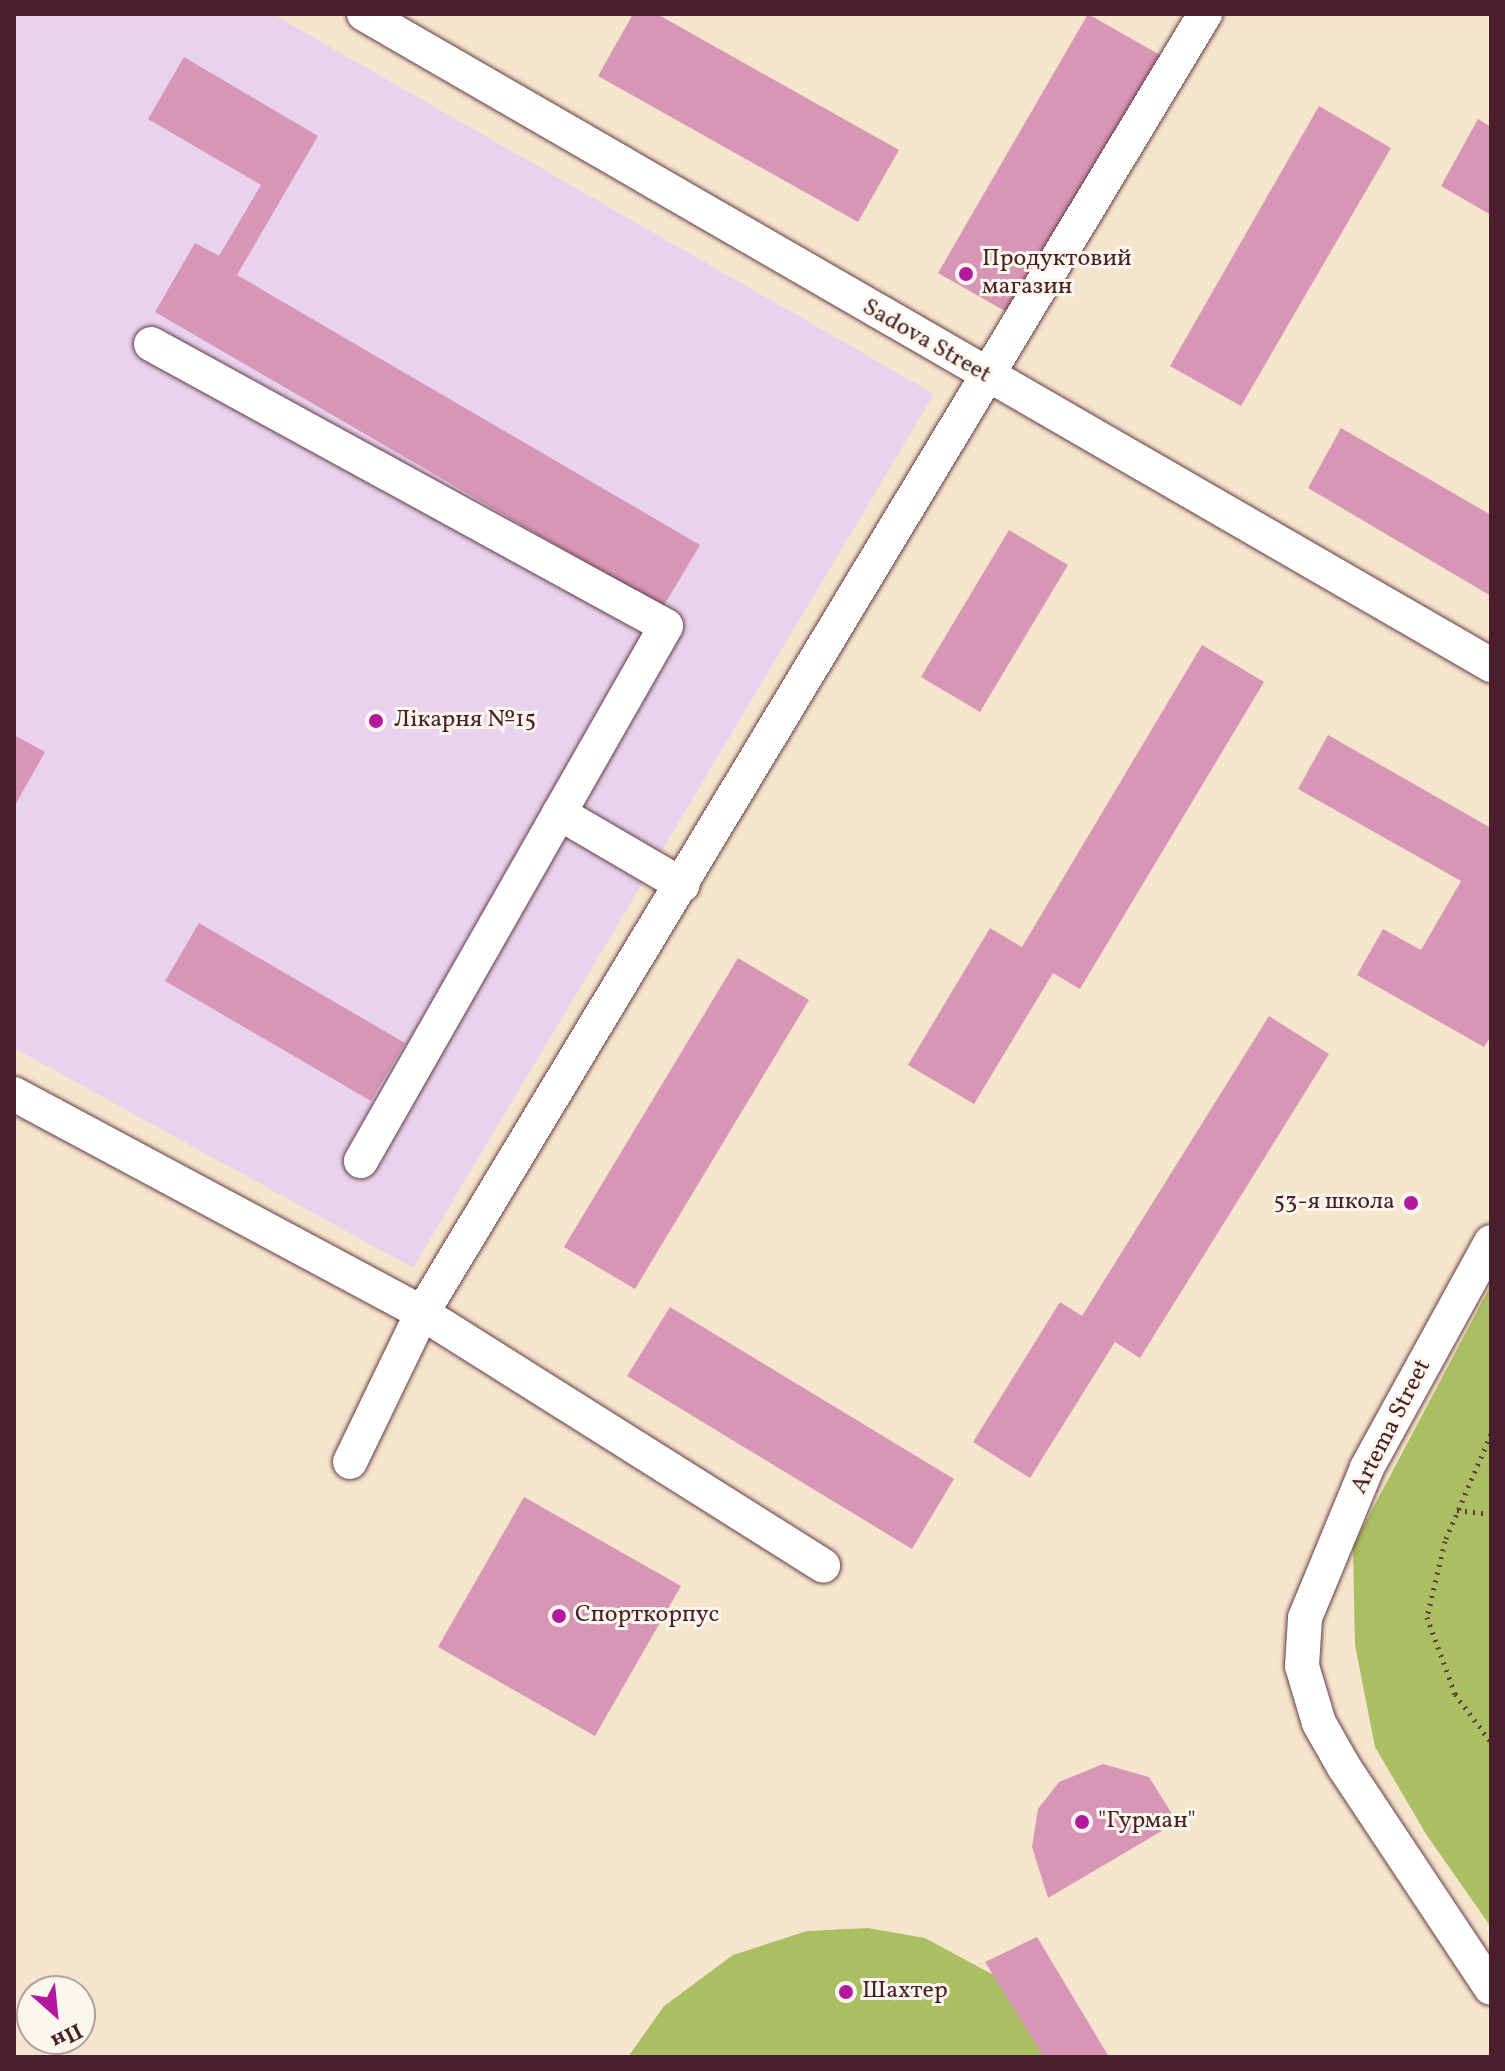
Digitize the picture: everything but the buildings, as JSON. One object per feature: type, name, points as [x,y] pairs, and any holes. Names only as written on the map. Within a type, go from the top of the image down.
[{"type":"street","name":"Sadova Street","points":[[364,14],[989,379],[1491,665]]},
{"type":"street","points":[[350,1462],[422,1313],[989,379],[1205,14]]},
{"type":"street","points":[[151,344],[666,626],[361,1161]]},
{"type":"street","points":[[559,813],[682,885]]},
{"type":"street","points":[[14,1094],[422,1313],[823,1566]]},
{"type":"street","name":"Artema Street","points":[[1491,1242],[1367,1468],[1305,1618],[1302,1666],[1319,1723],[1491,1988]]},
{"type":"path","points":[[1491,1434],[1457,1510],[1427,1617],[1455,1694],[1491,1742]]},
{"type":"path","points":[[1457,1510],[1491,1514]]},
{"type":"shaded area","name":"Лікарня №15","points":[[14,14],[273,14],[934,394],[413,1268],[14,1048]]},
{"type":"green space","points":[[1491,1285],[1491,1927],[1426,1834],[1375,1747],[1355,1645],[1353,1546]]},
{"type":"green space","name":"Шахтер","points":[[868,1928],[925,1938],[999,1978],[1065,2057],[628,2057],[664,2006],[733,1955],[807,1931]]},
{"type":"place","name":"Продуктовий магазин","points":[[966,274]]},
{"type":"place","name":"Лікарня №15","points":[[376,721]]},
{"type":"place","name":"53-я школа","points":[[1411,1203]]},
{"type":"place","name":"Спорткорпус","points":[[559,1616]]},
{"type":"place","name":"\"Гурман\"","points":[[1082,1822]]},
{"type":"place","name":"Шахтер","points":[[846,1992]]}]
